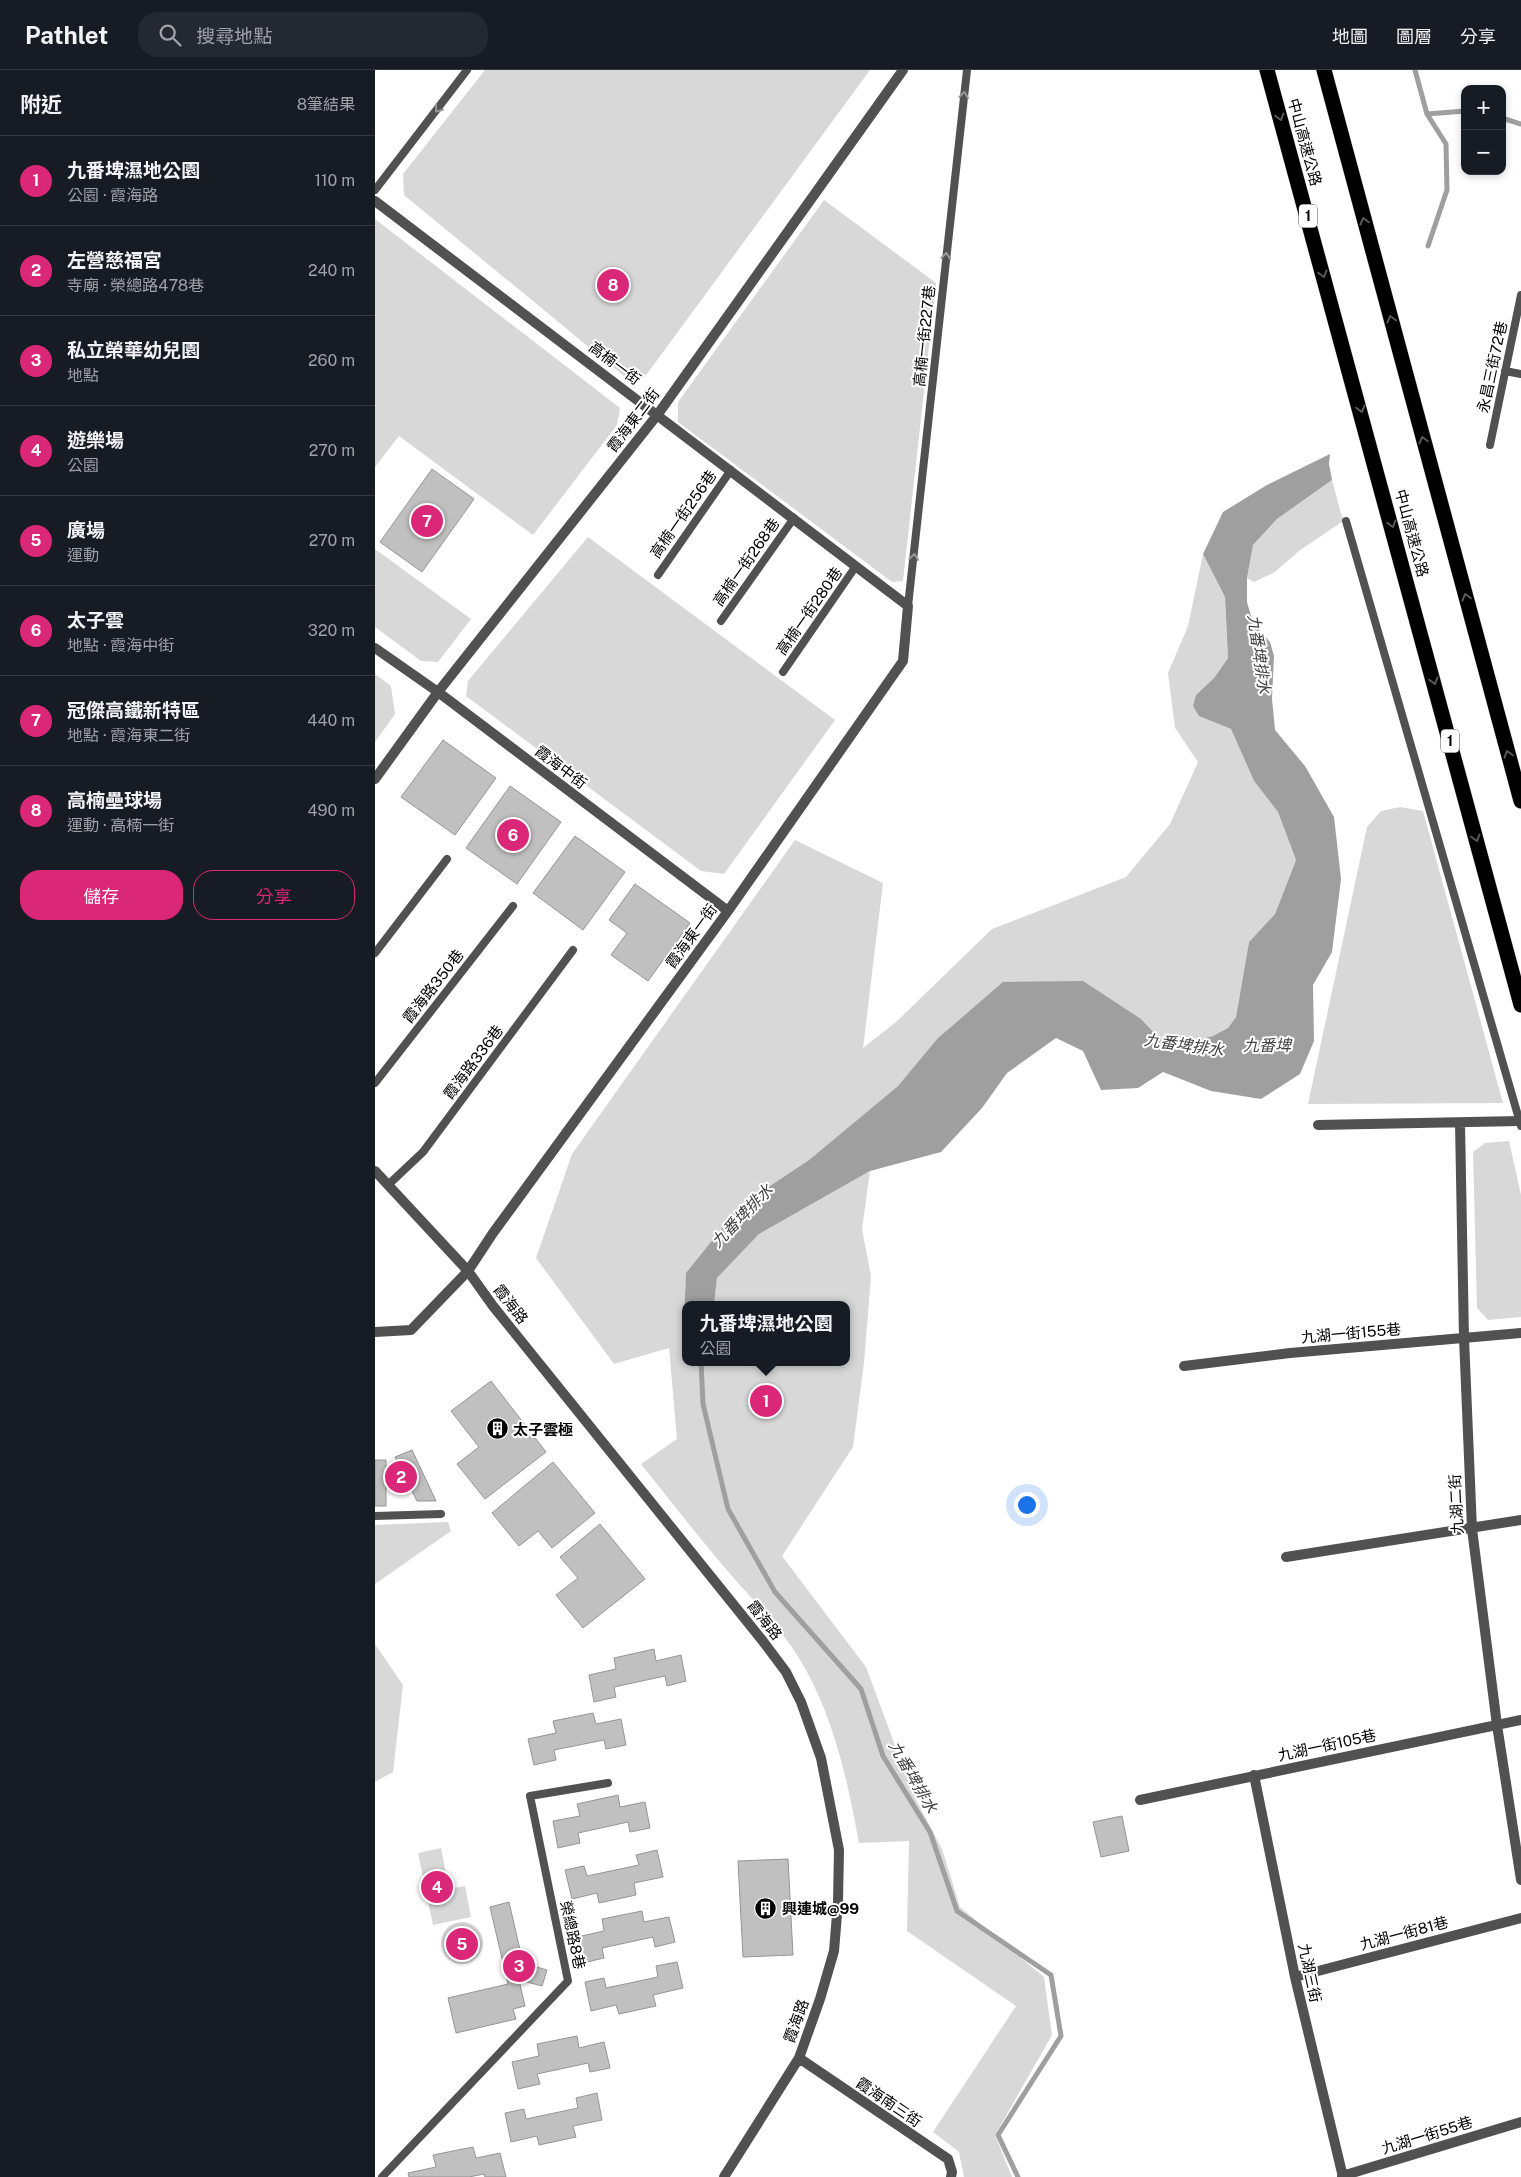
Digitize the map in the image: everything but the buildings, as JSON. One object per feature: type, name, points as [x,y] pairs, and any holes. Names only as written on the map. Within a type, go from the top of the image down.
[{"type":"highway","name":"中山高速公路","points":[[1267,70],[1348,362],[1521,1005]]},
{"type":"highway","points":[[1324,70],[1521,801]]},
{"type":"street","name":"霞海東二街","points":[[375,779],[438,692],[658,414],[903,70]]},
{"type":"street","name":"高楠一街","points":[[375,201],[658,414],[908,606]]},
{"type":"street","name":"霞海東一街","points":[[375,1332],[411,1330],[468,1271],[499,1224],[728,911],[903,661],[908,606]]},
{"type":"street","name":"霞海中街","points":[[375,648],[438,692],[728,911]]},
{"type":"street","points":[[1318,1125],[1460,1122],[1521,1124]]},
{"type":"street","name":"九湖二街","points":[[1460,1122],[1464,1338],[1472,1529],[1497,1724],[1521,1880]]},
{"type":"street","name":"霞海路","points":[[375,1171],[468,1271],[493,1306],[763,1640],[786,1672],[801,1702],[821,1758],[839,1850],[834,1951],[820,1999],[799,2058],[724,2177]]},
{"type":"street","name":"九湖一街155巷","points":[[1184,1366],[1290,1353],[1521,1333]]},
{"type":"street","points":[[1286,1557],[1521,1520]]},
{"type":"street","name":"九湖一街105巷","points":[[1140,1800],[1521,1720]]},
{"type":"street","name":"九湖三街","points":[[1254,1775],[1295,1977],[1342,2177]]},
{"type":"street","name":"九湖一街81巷","points":[[1295,1977],[1521,1918]]},
{"type":"street","name":"霞海南三街","points":[[799,2058],[948,2159],[952,2172],[951,2177]]},
{"type":"street","name":"九湖一街55巷","points":[[1342,2177],[1521,2122]]},
{"type":"lane","points":[[375,190],[467,70]]},
{"type":"lane","name":"高楠一街227巷","points":[[908,606],[967,70]]},
{"type":"lane","name":"永昌三街72巷","points":[[1490,445],[1521,295]]},
{"type":"lane","points":[[1505,371],[1521,374]]},
{"type":"lane","name":"高楠一街256巷","points":[[658,575],[731,470]]},
{"type":"lane","name":"高楠一街268巷","points":[[721,622],[794,518]]},
{"type":"lane","points":[[1346,521],[1521,1124]]},
{"type":"lane","name":"高楠一街280巷","points":[[783,672],[857,566]]},
{"type":"lane","points":[[375,953],[447,859]]},
{"type":"lane","name":"霞海路350巷","points":[[375,1083],[513,906]]},
{"type":"lane","name":"霞海路336巷","points":[[388,1185],[423,1152],[573,950]]},
{"type":"lane","points":[[375,1516],[441,1514]]},
{"type":"lane","name":"榮總路8巷","points":[[382,2177],[568,1981],[529,1796],[608,1783]]},
{"type":"shaded area","points":[[485,70],[870,70],[647,374],[630,381],[404,195],[403,174]]},
{"type":"shaded area","points":[[824,200],[936,283],[903,581],[892,582],[678,422],[678,402]]},
{"type":"shaded area","points":[[375,219],[620,408],[617,425],[533,535],[399,436],[375,467]]},
{"type":"shaded area","points":[[1332,480],[1343,521],[1299,551],[1275,572],[1254,582],[1247,578],[1253,545],[1277,519]]},
{"type":"shaded area","points":[[588,537],[835,720],[724,874],[701,871],[466,696],[468,681]]},
{"type":"shaded area","points":[[375,549],[471,619],[438,662],[421,661],[375,627]]},
{"type":"shaded area","points":[[1203,554],[1225,597],[1228,658],[1214,678],[1196,695],[1199,716],[1231,729],[1254,781],[1278,812],[1296,860],[1275,914],[1249,942],[1236,1017],[1228,1028],[1213,1036],[1190,1041],[1163,1042],[1141,1019],[937,1039],[898,1086],[809,1160],[740,1206],[686,1274],[685,1301],[682,1301],[682,1366],[850,1366],[850,1301],[714,1301],[717,1278],[759,1234],[870,1171],[862,1229],[871,1276],[864,1363],[853,1447],[782,1556],[866,1667],[913,1794],[942,1849],[960,1907],[1044,1977],[1052,2035],[995,2135],[1012,2177],[964,2177],[959,2152],[933,2132],[1016,2006],[907,1931],[909,1841],[859,1843],[840,1756],[833,1734],[817,1692],[799,1657],[779,1630],[714,1555],[641,1464],[677,1439],[669,1348],[614,1364],[536,1258],[572,1154],[795,840],[883,883],[863,1048],[896,1022],[992,929],[1126,877],[1170,824],[1198,762],[1175,728],[1168,673],[1188,626]]},
{"type":"shaded area","points":[[375,674],[391,686],[395,714],[375,742]]},
{"type":"shaded area","points":[[1400,807],[1423,811],[1503,1103],[1308,1104],[1367,827],[1381,811]]},
{"type":"shaded area","points":[[1509,1141],[1521,1195],[1521,1317],[1488,1320],[1477,1308],[1473,1152],[1485,1143]]},
{"type":"shaded area","points":[[448,1522],[451,1531],[375,1584],[375,1525]]},
{"type":"shaded area","points":[[375,1644],[403,1685],[393,1772],[375,1782]]},
{"type":"shaded area","points":[[441,1848],[449,1889],[465,1886],[471,1917],[433,1925],[418,1853]]},
{"type":"shaded area","points":[[466,1922],[474,1925],[480,1931],[483,1943],[480,1955],[474,1961],[458,1964],[450,1961],[444,1955],[441,1939],[444,1931],[450,1925]]},
{"type":"water","name":"九番埤","points":[[1330,454],[1329,464],[1332,480],[1277,519],[1253,545],[1247,578],[1247,602],[1253,623],[1270,642],[1274,656],[1272,699],[1275,730],[1305,766],[1334,817],[1341,879],[1332,952],[1313,985],[1314,1041],[1300,1074],[1261,1099],[1211,1091],[1163,1072],[1138,1088],[1101,1090],[1083,1051],[1056,1038],[1007,1073],[982,1108],[941,1152],[870,1171],[759,1234],[717,1278],[714,1301],[685,1301],[686,1273],[740,1206],[809,1160],[898,1086],[937,1039],[1003,982],[1083,981],[1141,1019],[1163,1042],[1190,1041],[1213,1036],[1228,1028],[1236,1017],[1249,942],[1275,914],[1296,860],[1278,812],[1254,781],[1231,729],[1199,716],[1193,706],[1196,695],[1214,678],[1228,658],[1225,597],[1203,554],[1223,512],[1267,485]]},
{"type":"waterway","name":"九番埤排水","points":[[1415,70],[1427,114],[1446,144],[1447,190],[1428,246]]},
{"type":"waterway","points":[[1427,114],[1461,111]]},
{"type":"waterway","points":[[1506,119],[1521,124]]},
{"type":"waterway","name":"九番埤排水","points":[[701,1366],[703,1404],[728,1509],[775,1592],[861,1689],[883,1756],[930,1832],[957,1911],[1051,1975],[1061,2036],[998,2135],[1018,2177]]},
{"type":"place","name":"高楠壘球場","points":[[613,285]]},
{"type":"place","name":"冠傑高鐵新特區","points":[[427,521]]},
{"type":"place","name":"太子雲","points":[[513,835]]},
{"type":"place","name":"九番埤濕地公園","points":[[766,1401]]},
{"type":"place","name":"太子雲極","points":[[497,1429]]},
{"type":"place","name":"左營慈福宮","points":[[401,1477]]},
{"type":"place","name":"遊樂場","points":[[437,1887]]},
{"type":"place","name":"興連城@99","points":[[766,1908]]},
{"type":"place","name":"廣場","points":[[462,1944]]},
{"type":"place","name":"私立榮華幼兒園","points":[[519,1966]]}]
